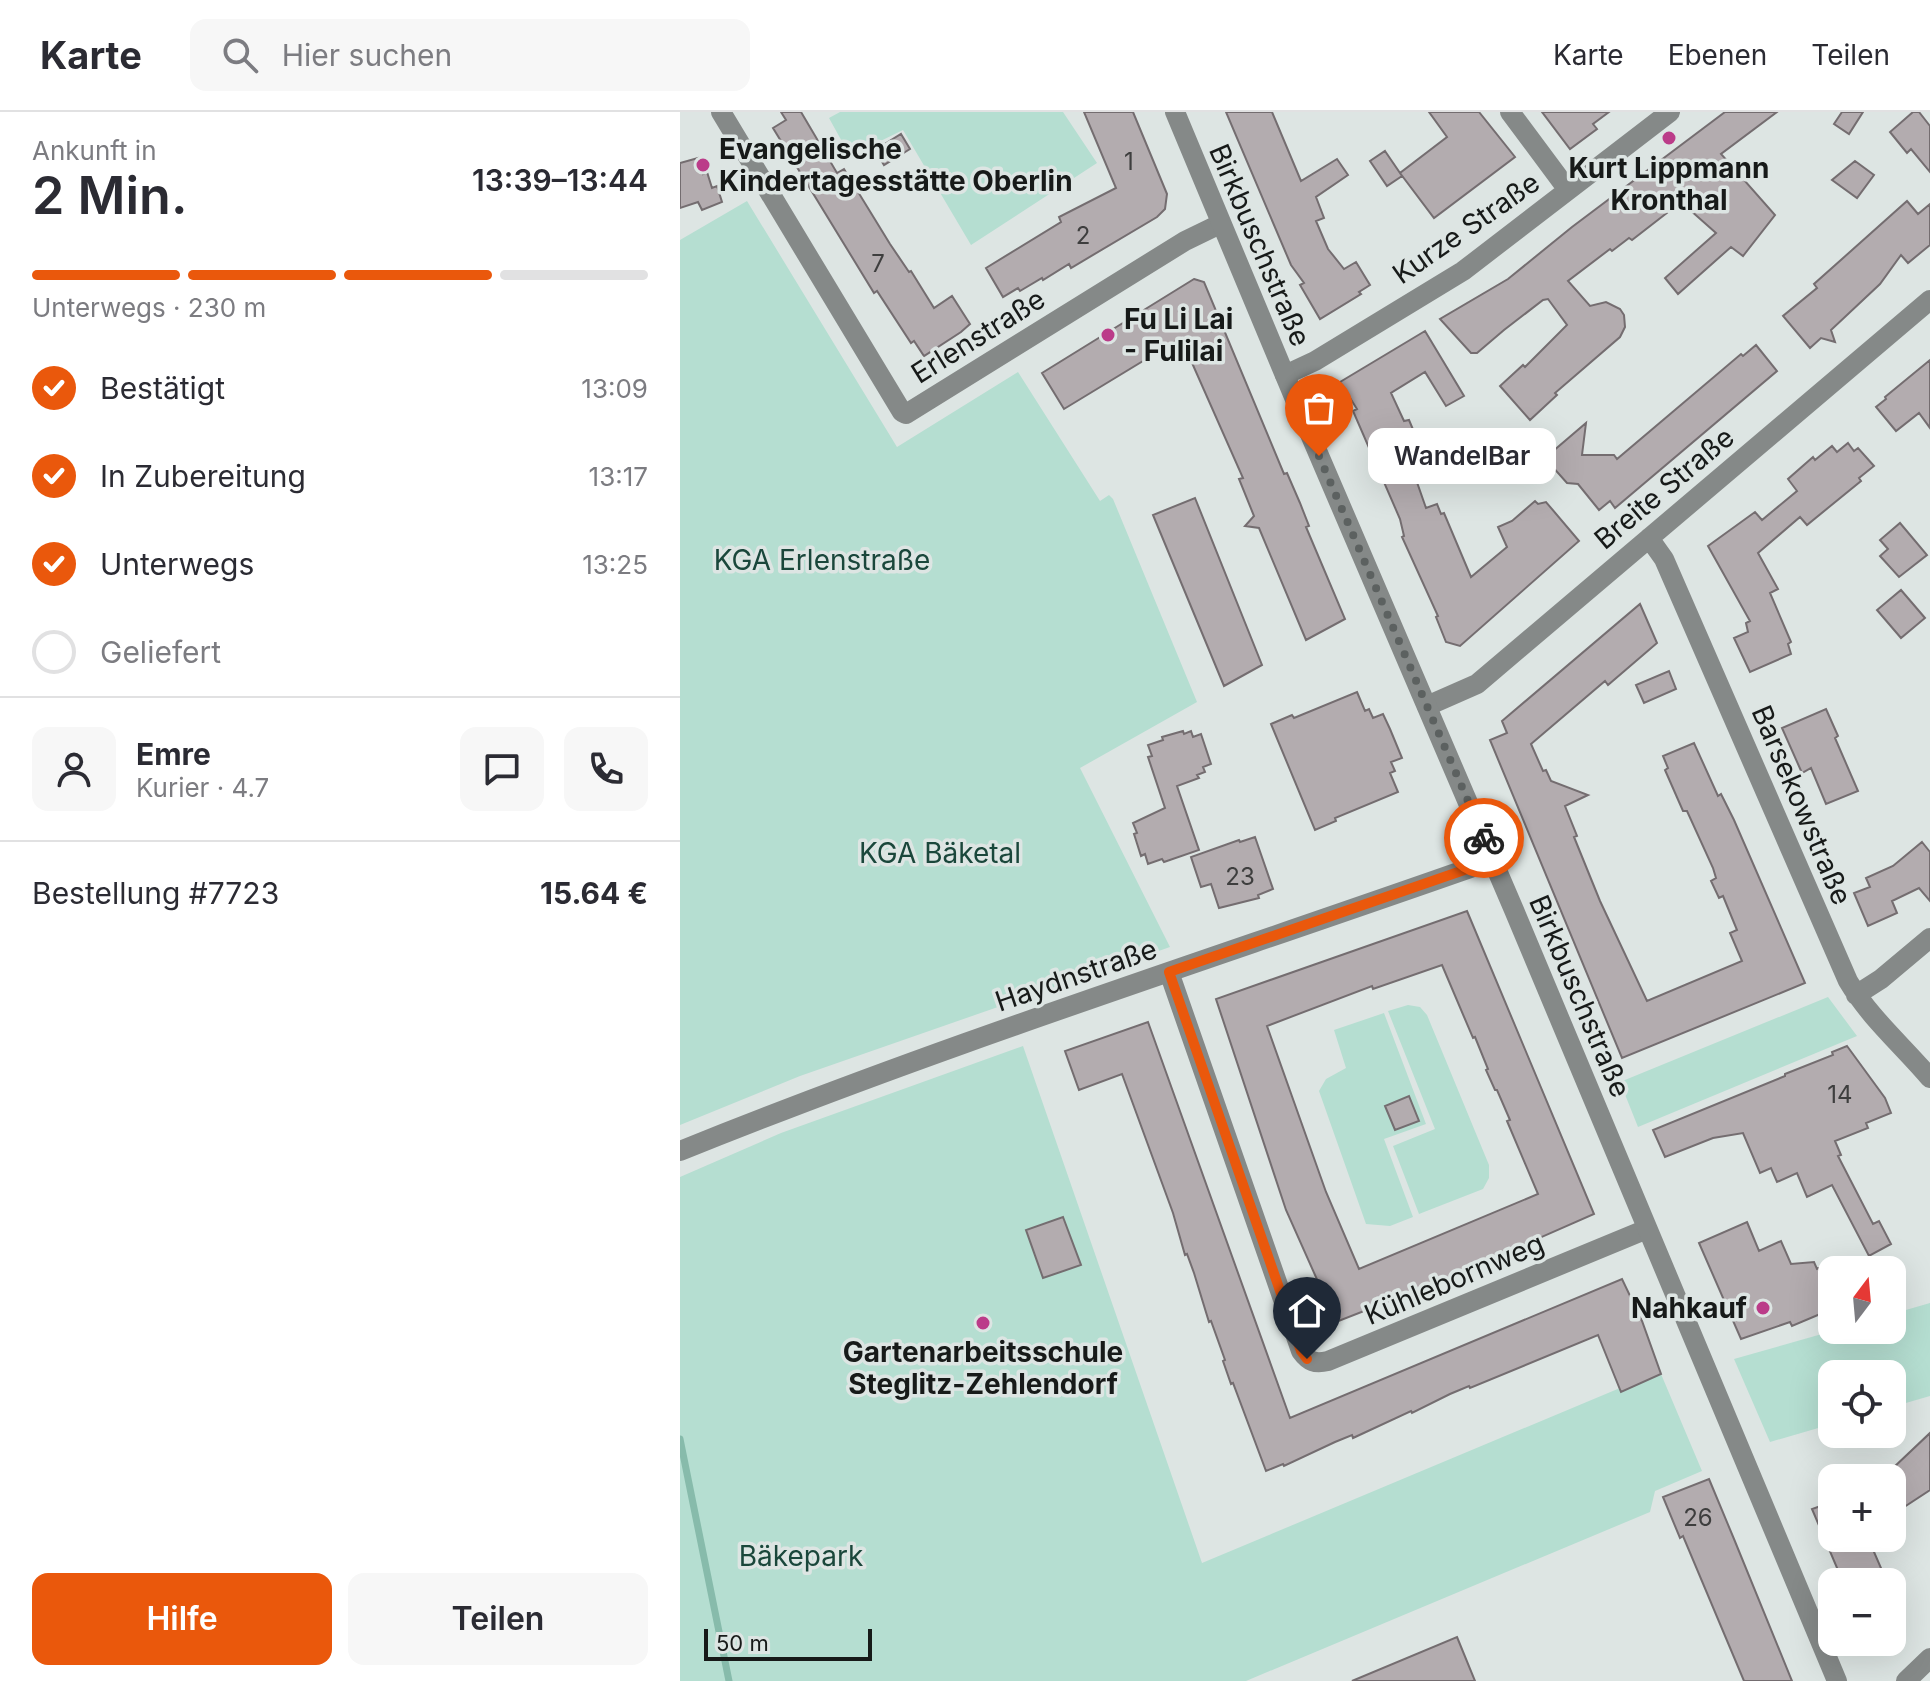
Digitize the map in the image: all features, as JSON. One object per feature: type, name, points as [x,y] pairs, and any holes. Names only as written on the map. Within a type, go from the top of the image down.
[{"type":"street","name":"Erlenstraße","points":[[721,112],[906,414],[1185,241],[1220,224]]},
{"type":"street","name":"Birkbuschstraße","points":[[1175,112],[1837,1681]]},
{"type":"street","points":[[1510,112],[1568,190]]},
{"type":"street","name":"Kurze Straße","points":[[1285,375],[1315,361],[1463,271],[1670,112]]},
{"type":"street","name":"Breite Straße","points":[[1427,706],[1477,684],[1930,300]]},
{"type":"street","name":"Barsekowstraße","points":[[1649,538],[1664,559],[1841,967],[1856,995],[1930,1078]]},
{"type":"street","name":"Haydnstraße","points":[[680,1151],[952,1048],[1493,860]]},
{"type":"street","points":[[1856,995],[1881,979],[1930,938]]},
{"type":"street","name":"Kühlebornweg","points":[[1169,972],[1301,1351],[1313,1363],[1328,1361],[1647,1229]]},
{"type":"street","points":[[1906,1681],[1930,1658]]},
{"type":"green space","points":[[840,112],[1063,112],[1097,163],[971,245],[903,130],[850,156],[829,118]]},
{"type":"green space","points":[[747,201],[897,447],[1018,372],[1100,501],[1109,495],[1113,499],[1197,702],[1080,768],[1170,947],[800,1076],[680,1125],[680,240]]},
{"type":"green space","points":[[1828,997],[1857,1036],[1638,1127],[1620,1082]]},
{"type":"green space","points":[[1408,1005],[1420,1007],[1427,1015],[1489,1165],[1489,1178],[1483,1189],[1419,1214],[1393,1146],[1435,1129],[1388,1011]]},
{"type":"green space","points":[[1384,1013],[1426,1124],[1384,1139],[1413,1217],[1390,1226],[1366,1224],[1319,1091],[1326,1079],[1346,1068],[1334,1030]]},
{"type":"green space","name":"Bäkepark","points":[[1023,1046],[1202,1563],[1620,1388],[1622,1391],[1661,1374],[1702,1471],[1655,1491],[1650,1512],[1246,1681],[680,1681],[680,1177],[781,1133]]},
{"type":"green space","points":[[1930,1303],[1930,1396],[1906,1403],[1906,1360],[1818,1360],[1818,1428],[1770,1442],[1734,1359],[1818,1335],[1818,1344],[1906,1344],[1906,1310]]},
{"type":"building","points":[[781,112],[801,112],[837,173],[844,169],[934,308],[952,296],[970,324],[961,332],[924,356],[914,341],[911,343],[877,291],[874,293],[773,128],[786,120]]},
{"type":"building","points":[[1084,112],[1133,112],[1167,194],[1165,209],[1157,217],[1071,268],[1069,264],[1043,280],[1020,291],[1018,288],[1003,297],[986,268],[1061,222],[1059,217],[1116,188]]},
{"type":"building","points":[[1226,112],[1272,112],[1301,181],[1337,159],[1348,175],[1316,197],[1324,218],[1316,221],[1328,249],[1344,269],[1356,262],[1370,285],[1320,319],[1300,285],[1304,283],[1291,265]]},
{"type":"building","points":[[1429,112],[1479,112],[1515,157],[1434,218],[1400,173],[1447,137]]},
{"type":"building","points":[[1542,112],[1609,112],[1593,124],[1597,129],[1570,149]]},
{"type":"building","points":[[1725,112],[1777,112],[1721,154],[1775,215],[1743,256],[1731,247],[1678,294],[1665,278],[1716,233],[1681,202],[1632,240],[1629,238],[1612,251],[1610,249],[1568,281],[1590,306],[1606,302],[1620,309],[1625,327],[1620,337],[1555,393],[1557,395],[1530,420],[1500,386],[1523,365],[1525,367],[1567,325],[1548,299],[1477,353],[1471,353],[1440,319],[1508,279]]},
{"type":"building","points":[[1842,112],[1863,112],[1849,134],[1834,124]]},
{"type":"building","points":[[1913,112],[1919,112],[1930,126],[1930,172],[1911,149],[1907,153],[1890,132]]},
{"type":"building","points":[[901,134],[910,149],[884,165],[875,150]]},
{"type":"building","points":[[1385,151],[1402,176],[1387,186],[1370,161]]},
{"type":"building","points":[[698,158],[712,188],[717,186],[722,202],[702,210],[698,202],[680,208],[680,163]]},
{"type":"building","points":[[1855,161],[1874,175],[1857,198],[1832,180]]},
{"type":"building","points":[[1907,201],[1918,214],[1930,204],[1930,245],[1908,263],[1901,255],[1880,284],[1831,330],[1835,342],[1821,338],[1810,348],[1783,316],[1817,288],[1814,284]]},
{"type":"building","points":[[1194,279],[1204,282],[1284,474],[1287,473],[1300,503],[1309,526],[1306,527],[1345,619],[1306,640],[1259,528],[1245,526],[1254,516],[1239,479],[1243,478],[1181,338],[1064,409],[1042,373]]},
{"type":"building","points":[[1425,331],[1464,396],[1446,406],[1425,372],[1391,393],[1404,421],[1409,420],[1417,439],[1404,445],[1426,508],[1437,504],[1441,514],[1444,513],[1471,577],[1507,547],[1498,527],[1512,521],[1535,501],[1538,504],[1546,502],[1579,541],[1460,646],[1446,642],[1438,616],[1402,537],[1400,519],[1353,411],[1357,409],[1340,382]]},
{"type":"building","points":[[1756,345],[1777,371],[1615,508],[1610,501],[1599,510],[1578,484],[1567,483],[1550,464],[1552,452],[1586,423],[1582,455],[1614,455],[1617,459],[1741,354],[1743,356]]},
{"type":"building","points":[[1930,360],[1930,428],[1919,413],[1896,431],[1876,407]]},
{"type":"building","points":[[1848,443],[1854,451],[1858,448],[1874,466],[1859,478],[1861,481],[1807,525],[1800,517],[1758,553],[1778,589],[1770,593],[1791,642],[1788,644],[1791,654],[1750,672],[1734,638],[1748,632],[1746,623],[1750,621],[1708,546],[1755,512],[1762,520],[1797,491],[1788,479],[1813,457],[1815,460],[1832,446],[1837,452]]},
{"type":"building","points":[[1195,498],[1262,665],[1224,686],[1153,515]]},
{"type":"building","points":[[1900,523],[1927,555],[1899,577],[1880,556],[1888,549],[1880,540]]},
{"type":"building","points":[[1901,590],[1925,618],[1901,638],[1877,610]]},
{"type":"building","points":[[1640,604],[1657,643],[1608,685],[1605,681],[1531,744],[1551,781],[1588,795],[1565,806],[1600,901],[1647,1001],[1742,961],[1730,933],[1737,930],[1723,896],[1719,898],[1711,881],[1716,878],[1713,868],[1665,770],[1668,768],[1663,756],[1694,743],[1718,796],[1721,794],[1734,820],[1805,983],[1622,1058],[1490,740],[1507,733],[1502,721]]},
{"type":"building","points":[[1669,671],[1676,689],[1644,703],[1636,685]]},
{"type":"building","points":[[1357,692],[1365,711],[1369,709],[1373,718],[1383,714],[1402,758],[1391,762],[1395,771],[1390,773],[1398,792],[1335,818],[1336,821],[1315,830],[1271,724]]},
{"type":"building","points":[[1826,709],[1858,791],[1826,804],[1811,768],[1802,773],[1782,728]]},
{"type":"building","points":[[1183,731],[1184,734],[1191,731],[1193,737],[1201,734],[1211,764],[1203,767],[1205,772],[1197,775],[1199,778],[1177,786],[1199,850],[1148,864],[1145,854],[1141,856],[1133,823],[1165,808],[1148,757],[1152,756],[1148,745]]},
{"type":"building","points":[[1255,837],[1273,889],[1258,895],[1259,898],[1219,908],[1211,884],[1201,887],[1191,857]]},
{"type":"building","points":[[1922,842],[1930,852],[1930,901],[1919,888],[1892,901],[1897,913],[1868,926],[1854,893],[1870,887],[1866,878],[1893,866]]},
{"type":"building","points":[[1467,911],[1594,1214],[1446,1279],[1336,1322],[1286,1210],[1216,999]],"holes":[[[1442,965],[1510,1120],[1507,1121],[1538,1194],[1359,1269],[1326,1192],[1267,1026],[1372,986],[1373,989]]]},
{"type":"building","points":[[1148,1022],[1290,1418],[1622,1279],[1642,1321],[1661,1374],[1621,1392],[1598,1335],[1469,1386],[1353,1438],[1352,1435],[1266,1471],[1231,1384],[1122,1074],[1079,1090],[1065,1051]]},
{"type":"building","points":[[1847,1046],[1885,1098],[1891,1113],[1866,1123],[1868,1128],[1835,1141],[1841,1155],[1838,1156],[1873,1224],[1879,1221],[1891,1244],[1869,1256],[1832,1185],[1807,1197],[1797,1173],[1777,1182],[1771,1168],[1760,1173],[1743,1133],[1713,1138],[1665,1157],[1653,1130],[1785,1076],[1833,1055],[1832,1052]]},
{"type":"building","points":[[1409,1096],[1419,1121],[1395,1130],[1385,1106]]},
{"type":"building","points":[[1063,1217],[1081,1265],[1043,1278],[1026,1230]]},
{"type":"building","points":[[1747,1222],[1759,1251],[1781,1241],[1791,1264],[1814,1262],[1818,1269],[1818,1315],[1792,1326],[1790,1322],[1741,1339],[1699,1243]]},
{"type":"building","points":[[1930,1433],[1930,1490],[1906,1506],[1906,1464],[1897,1464]]},
{"type":"building","points":[[1709,1479],[1792,1681],[1744,1681],[1683,1536],[1680,1538],[1663,1497]]},
{"type":"building","points":[[1818,1507],[1818,1523],[1812,1509]]},
{"type":"building","points":[[1830,1552],[1874,1552],[1881,1568],[1837,1568]]},
{"type":"building","points":[[1457,1637],[1475,1681],[1352,1681]]},
{"type":"waterway","points":[[680,1439],[729,1681]]},
{"type":"way so far","points":[[1319,456],[1484,838]]},
{"type":"place","name":"Kurt Lippmann Kronthal","points":[[1669,138]]},
{"type":"place","name":"Evangelische Kindertagesstätte Oberlin","points":[[703,165]]},
{"type":"place","name":"Fu Li Lai - Fulilai","points":[[1108,335]]},
{"type":"place","name":"WandelBar","points":[[1319,456]]},
{"type":"place","name":"Nahkauf","points":[[1763,1308]]},
{"type":"place","name":"Gartenarbeitsschule Steglitz-Zehlendorf","points":[[983,1323]]},
{"type":"route","points":[[1307,1359],[1301,1351],[1169,972],[1493,860],[1484,838]]},
{"type":"park label","name":"KGA Erlenstraße","points":[[822,560]]},
{"type":"park label","name":"KGA Bäketal","points":[[940,853]]}]
